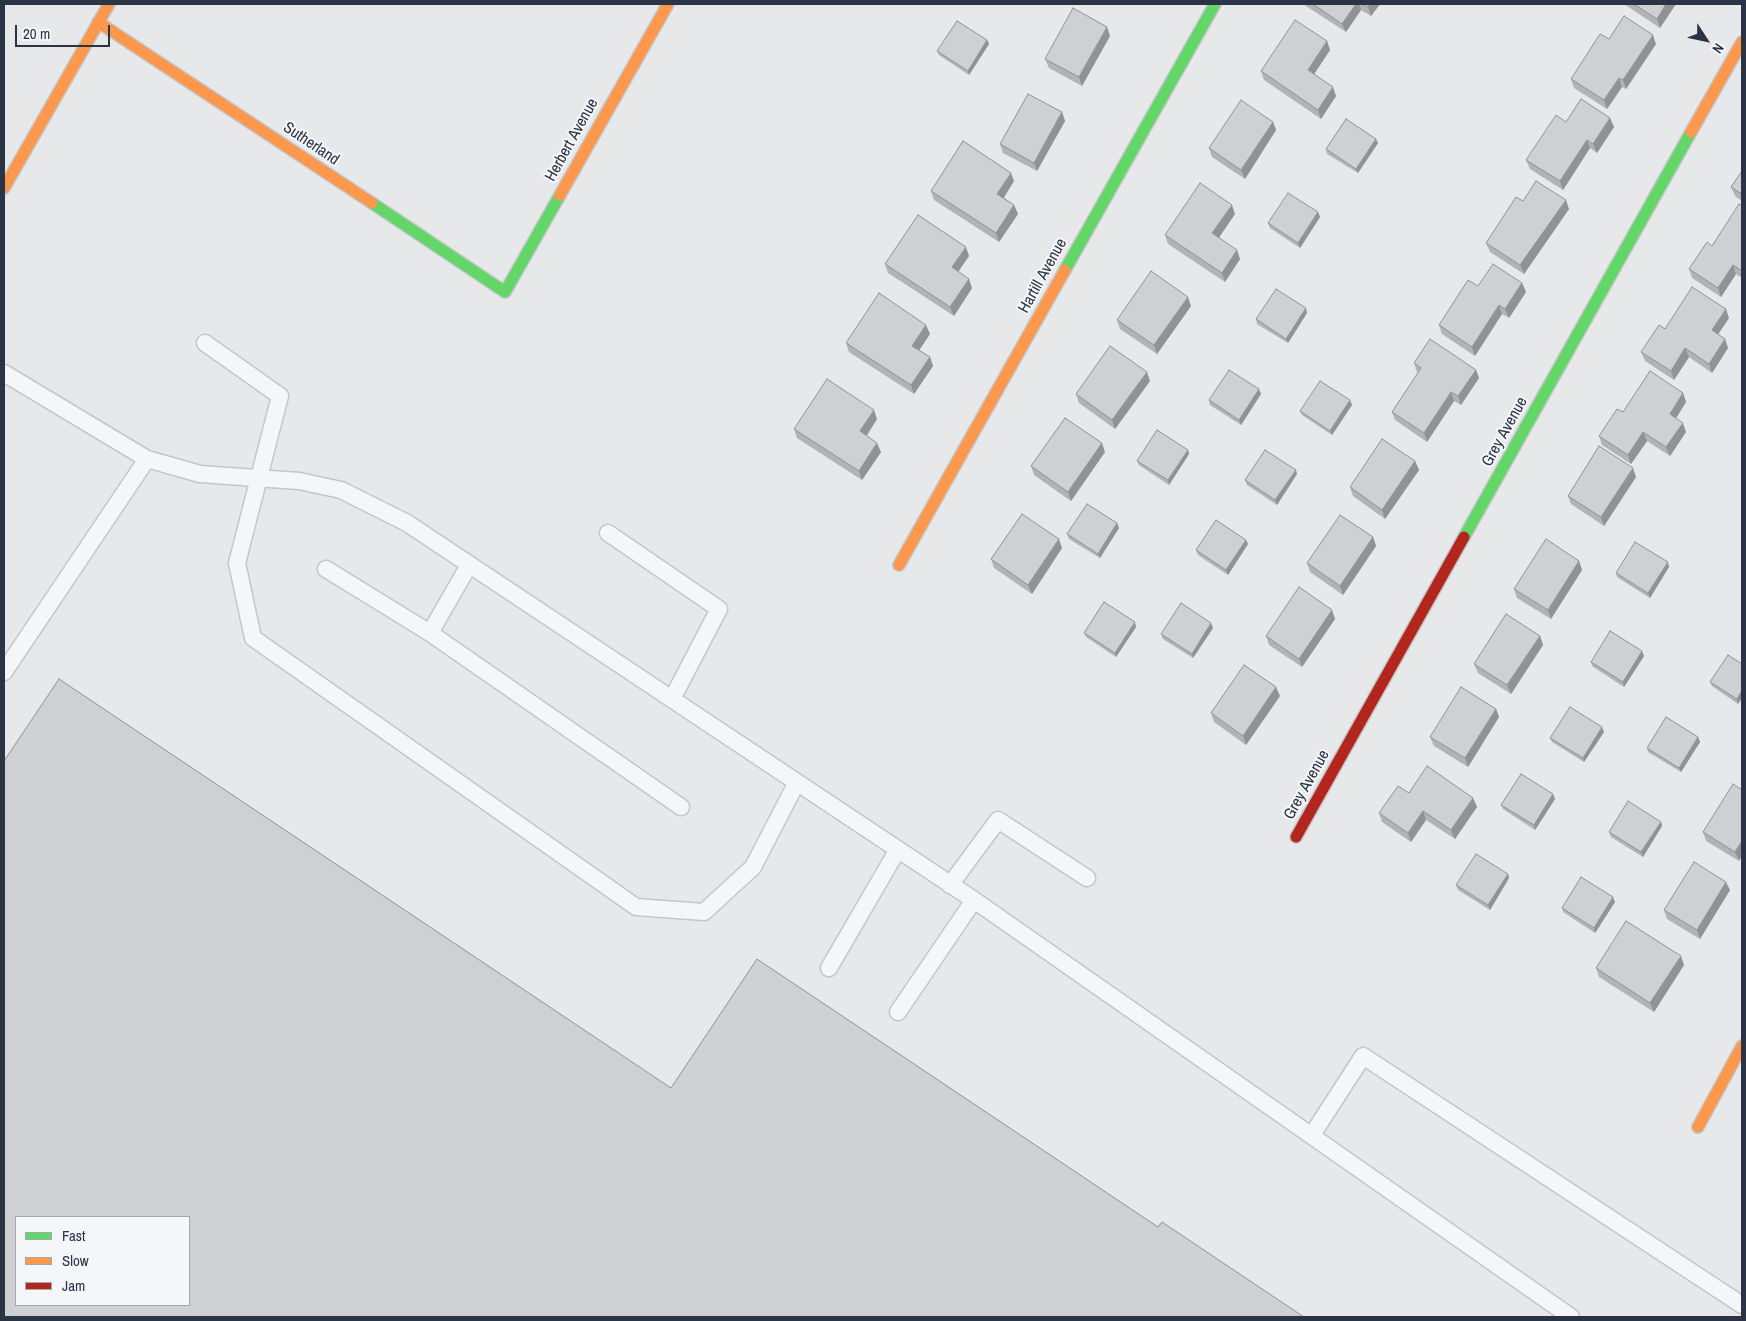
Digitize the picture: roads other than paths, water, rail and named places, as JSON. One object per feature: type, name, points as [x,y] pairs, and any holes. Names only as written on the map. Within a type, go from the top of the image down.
[{"type":"street","points":[[4,188],[109,4]]},
{"type":"street","name":"Herbert Avenue","points":[[505,292],[668,4]]},
{"type":"street","name":"Hartill Avenue","points":[[900,565],[1215,4]]},
{"type":"street","name":"Sutherland","points":[[98,22],[505,292]]},
{"type":"street","name":"Grey Avenue","points":[[1296,837],[1742,42]]},
{"type":"street","points":[[1698,1127],[1742,1046]]},
{"type":"lane","points":[[204,343],[280,396],[237,563],[253,638],[636,907],[704,912],[753,867],[798,782]]},
{"type":"lane","points":[[4,373],[146,459],[200,474],[299,481],[341,490],[407,523],[798,782],[897,851],[974,900],[1570,1317]]},
{"type":"lane","points":[[4,672],[146,459]]},
{"type":"lane","points":[[608,533],[719,609],[672,699]]},
{"type":"lane","points":[[430,633],[470,565]]},
{"type":"lane","points":[[326,569],[430,633],[681,807]]},
{"type":"lane","points":[[950,885],[998,820],[1087,878]]},
{"type":"lane","points":[[829,968],[897,851]]},
{"type":"lane","points":[[898,1012],[974,900]]},
{"type":"lane","points":[[1312,1135],[1363,1056],[1742,1305]]}]
